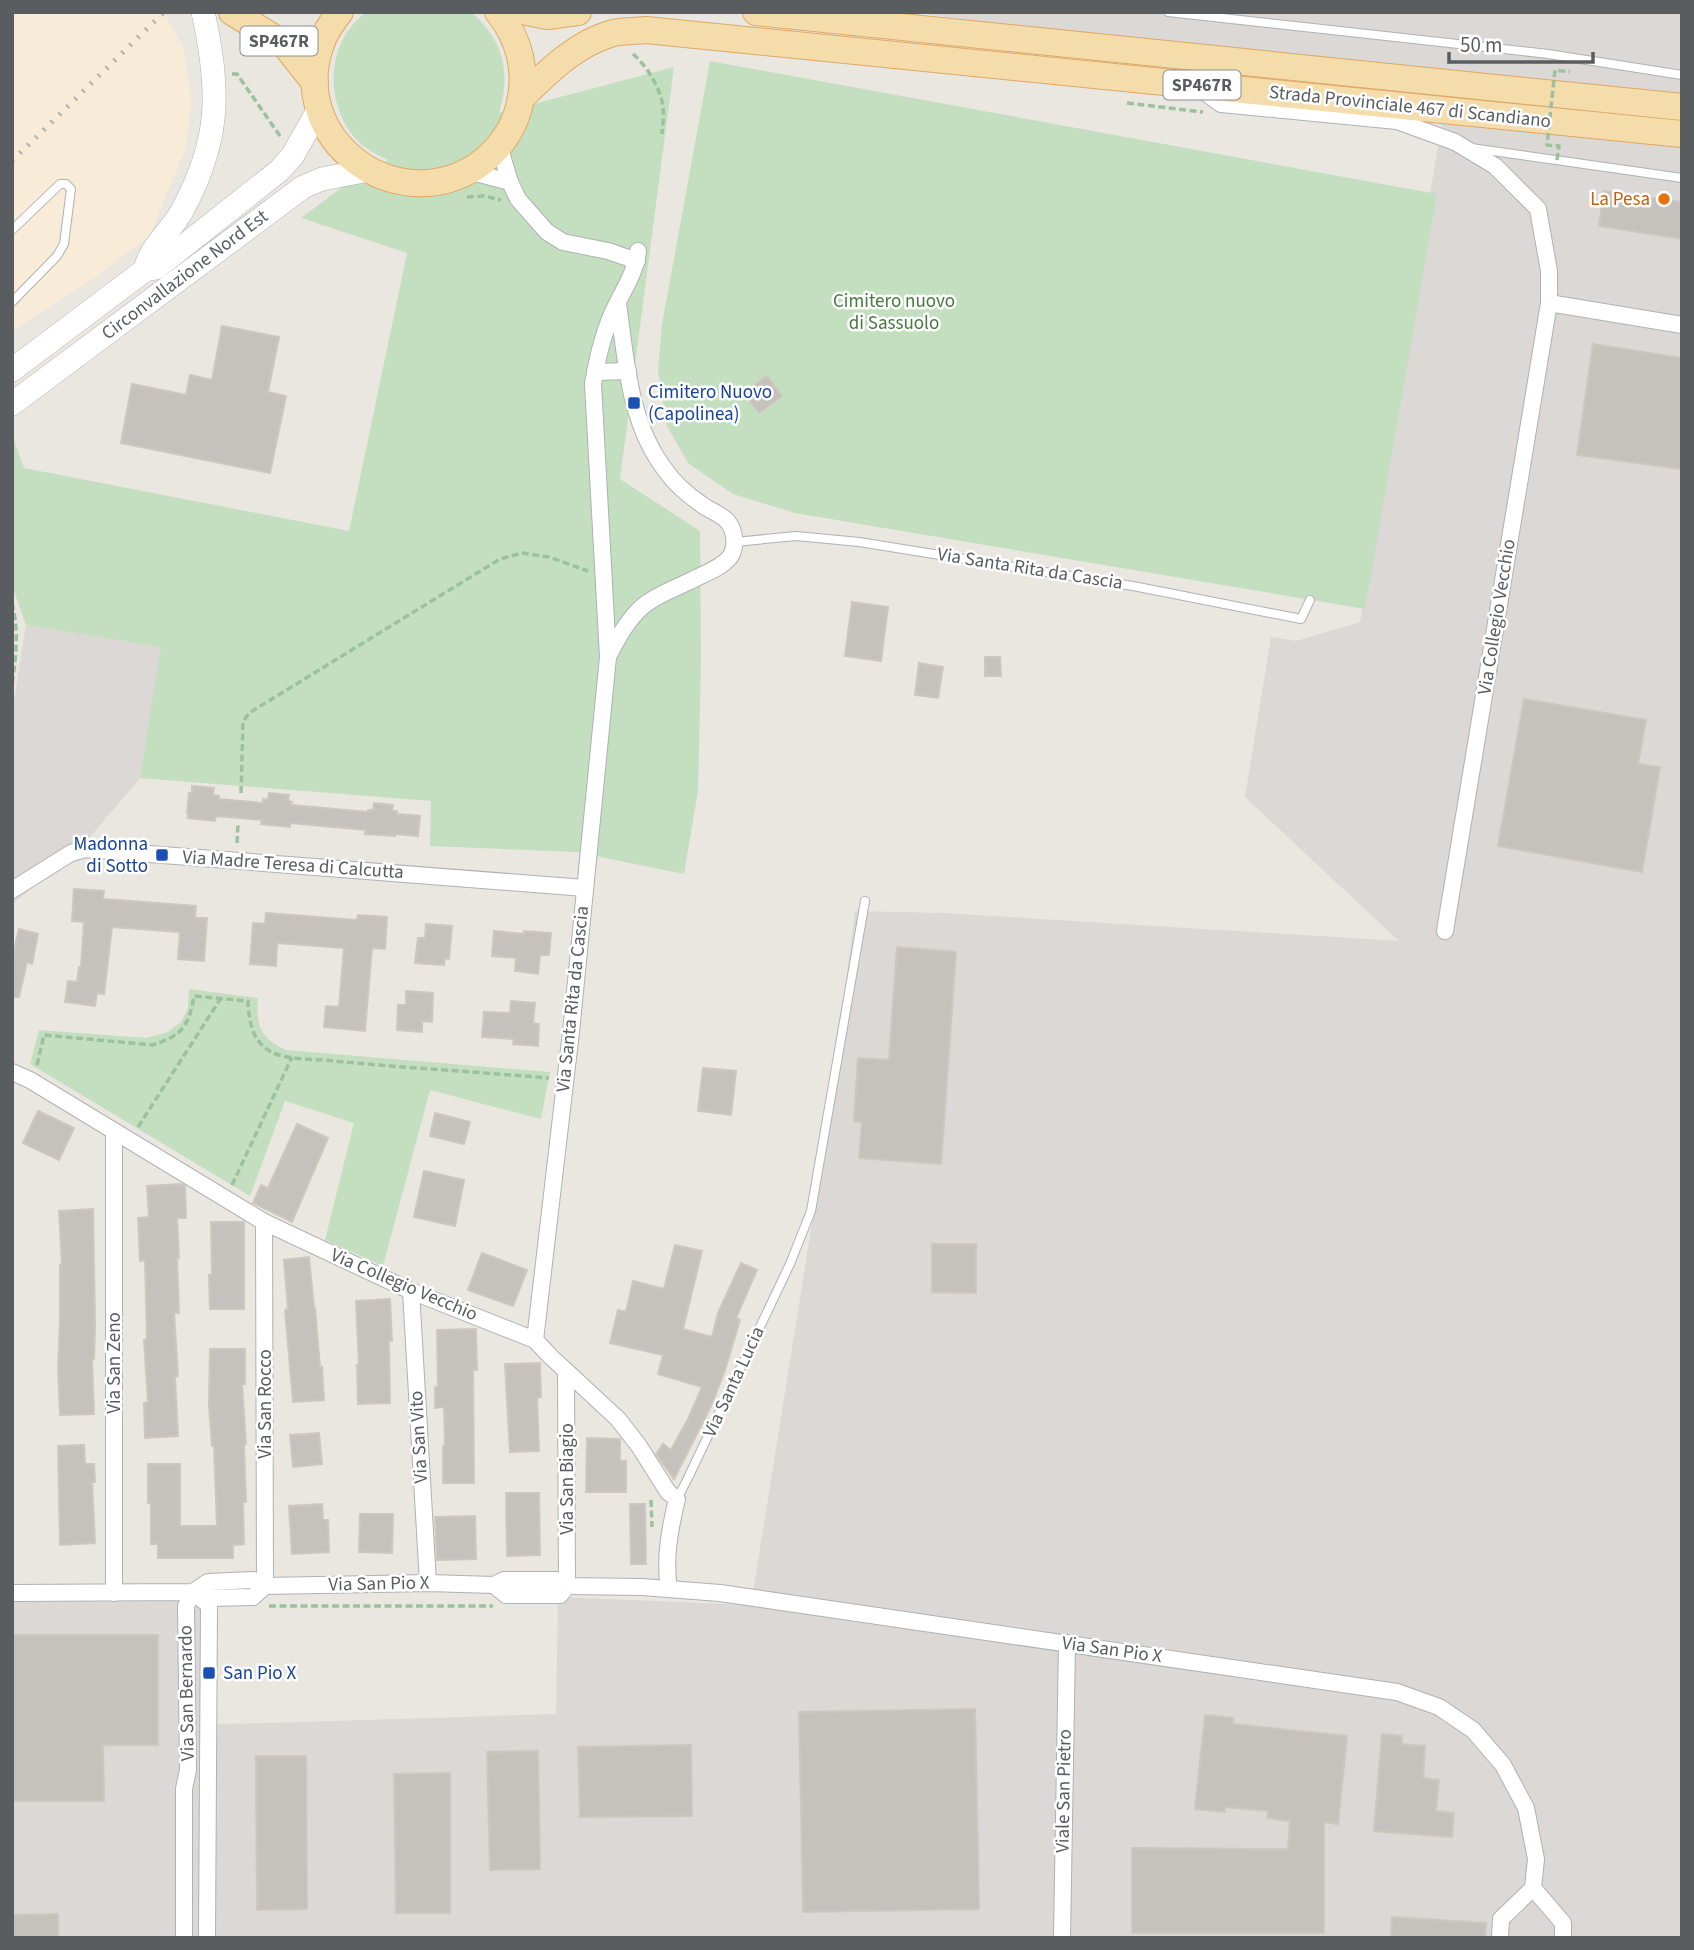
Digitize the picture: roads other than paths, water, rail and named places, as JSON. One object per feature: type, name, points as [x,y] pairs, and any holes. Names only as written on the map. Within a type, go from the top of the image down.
[{"type":"main road","name":"Circonvallazione Nord Est","points":[[145,270],[148,260],[192,193],[210,145],[216,95],[204,12]]},
{"type":"main road","name":"SP467R","points":[[232,12],[284,44],[315,83]]},
{"type":"main road","points":[[340,12],[321,44],[316,63],[315,83],[324,122],[335,141],[350,158],[388,179],[408,183],[429,183],[468,171],[485,160],[509,131],[522,97],[523,72],[519,48],[498,12]]},
{"type":"main road","points":[[527,12],[547,16],[578,12]]},
{"type":"main road","name":"Strada Provinciale 467 di Scandiano","points":[[756,12],[815,15],[1682,107]]},
{"type":"main road","name":"Strada Provinciale 467 di Scandiano","points":[[522,97],[558,62],[585,44],[614,33],[646,30],[1682,134]]},
{"type":"main road","name":"Circonvallazione Nord Est","points":[[12,370],[145,270],[156,268],[280,170],[293,156],[319,109]]},
{"type":"main road","name":"Circonvallazione Nord Est","points":[[12,404],[303,187],[322,179],[369,170]]},
{"type":"street","name":"Via Collegio Vecchio","points":[[1194,85],[1221,104],[1397,121],[1455,142],[1495,166],[1538,209],[1549,271],[1549,303],[1445,931]]},
{"type":"street","name":"Via Santa Rita da Cascia","points":[[499,146],[510,183],[518,199],[547,232],[563,242],[638,256],[609,321],[593,384],[608,657],[535,1340]]},
{"type":"street","points":[[468,171],[510,183]]},
{"type":"street","points":[[618,303],[628,371],[640,421],[657,460],[682,489],[727,521],[735,542]]},
{"type":"street","points":[[1549,303],[1682,325]]},
{"type":"street","points":[[595,372],[628,371]]},
{"type":"street","name":"Via Santa Rita da Cascia","points":[[608,657],[616,640],[641,607],[661,594],[678,588],[724,563],[732,555],[735,542]]},
{"type":"street","name":"Via Madre Teresa di Calcutta","points":[[12,890],[71,853],[85,849],[585,888]]},
{"type":"street","name":"Via Collegio Vecchio","points":[[12,1072],[30,1080],[264,1222],[411,1291],[535,1340],[618,1419],[668,1492],[677,1499]]},
{"type":"street","name":"Via San Zeno","points":[[114,1133],[114,1592]]},
{"type":"street","name":"Via San Rocco","points":[[264,1222],[265,1587]]},
{"type":"street","name":"Via San Vito","points":[[411,1291],[428,1583]]},
{"type":"street","name":"Via San Biagio","points":[[566,1371],[567,1586]]},
{"type":"street","points":[[668,1589],[666,1574],[671,1521],[677,1499]]},
{"type":"street","name":"Via San Pio X","points":[[12,1593],[193,1592],[209,1598],[253,1597],[265,1587],[428,1583],[494,1585],[506,1595],[560,1595],[567,1586],[642,1587],[770,1599],[1397,1692],[1438,1707],[1472,1730],[1503,1765],[1526,1808],[1536,1859],[1533,1888]]},
{"type":"street","name":"Via San Bernardo","points":[[184,1938],[184,1789],[188,1770],[186,1606],[193,1592],[209,1605],[207,1938]]},
{"type":"street","name":"Viale San Pietro","points":[[1062,1938],[1067,1643]]},
{"type":"street","points":[[1500,1938],[1501,1919],[1533,1888],[1563,1923],[1563,1938]]},
{"type":"lane","points":[[1168,12],[1548,54],[1682,75]]},
{"type":"lane","points":[[1462,146],[1682,178]]},
{"type":"lane","points":[[12,230],[60,184],[66,184],[71,189],[64,244],[58,256],[12,302]]},
{"type":"lane","name":"Via Santa Rita da Cascia","points":[[735,542],[796,536],[859,541],[1133,586],[1301,619],[1310,600]]},
{"type":"lane","name":"Via Santa Lucia","points":[[677,1499],[790,1264],[811,1210],[865,901]]},
{"type":"railway","points":[[12,161],[164,12]]},
{"type":"place","name":"La Pesa","points":[[1664,199]]},
{"type":"place","name":"Cimitero Nuovo (Capolinea)","points":[[634,403]]},
{"type":"place","name":"Madonna di Sotto","points":[[162,855]]},
{"type":"place","name":"San Pio X","points":[[209,1673]]},
{"type":"park label","name":"Cimitero nuovo di Sassuolo","points":[[894,312]]}]
